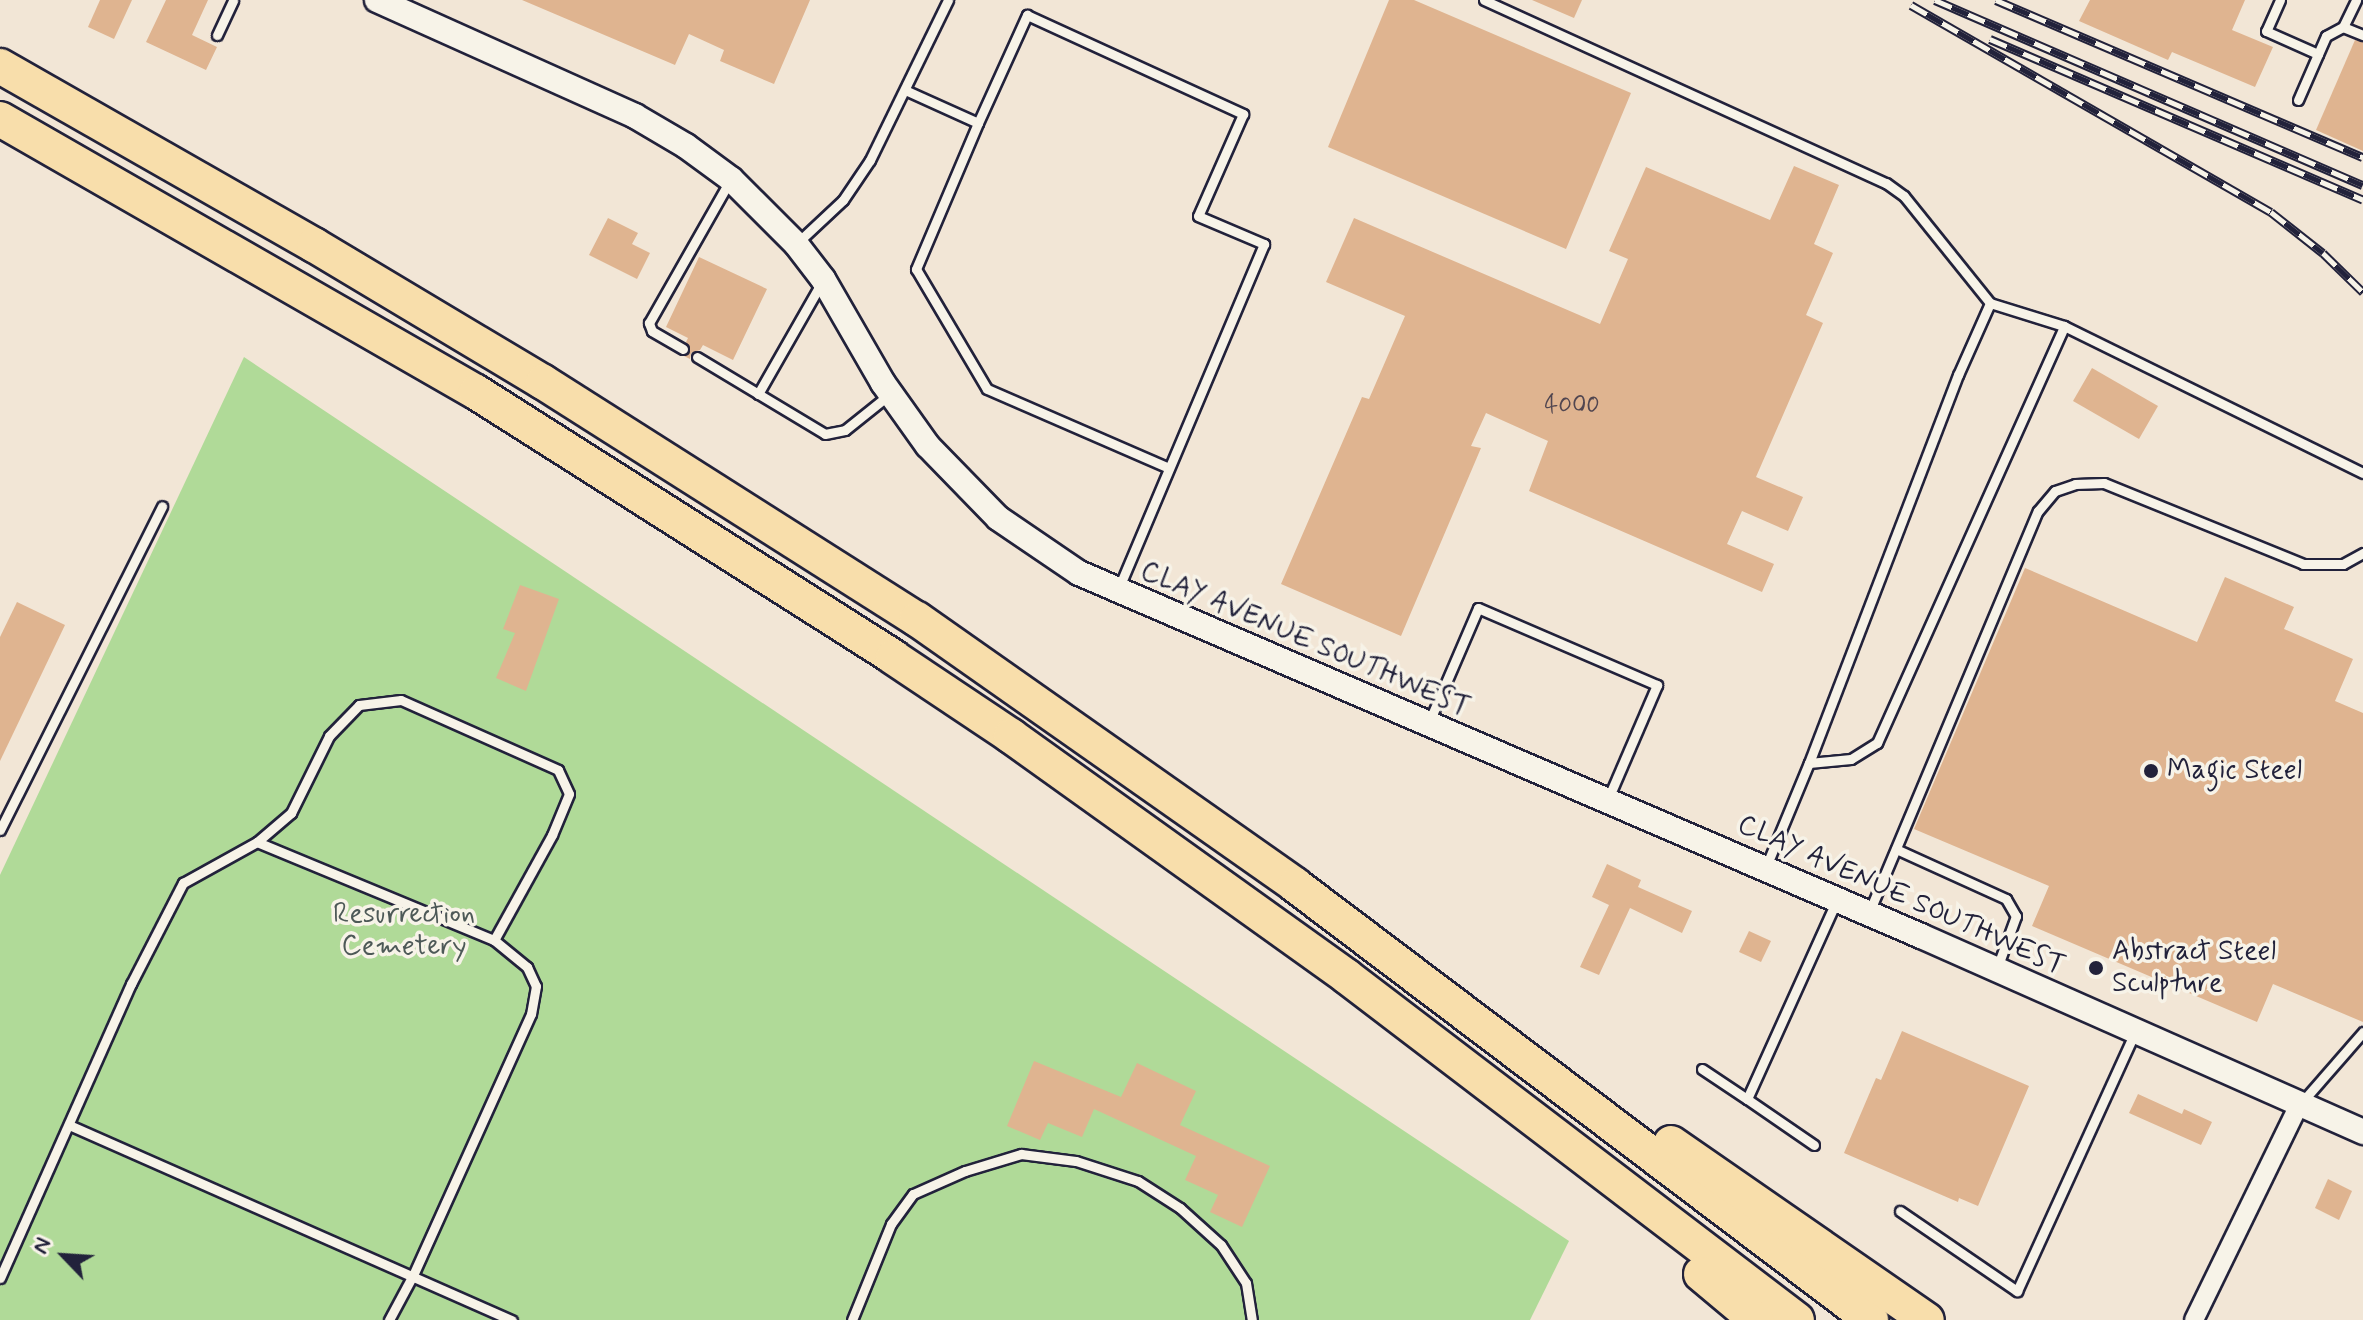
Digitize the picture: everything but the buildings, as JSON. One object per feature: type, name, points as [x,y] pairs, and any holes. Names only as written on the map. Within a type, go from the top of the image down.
[{"type":"highway","points":[[0,66],[314,245],[748,509],[1110,752],[1440,993],[1871,1320]]},
{"type":"highway","points":[[0,119],[476,392],[752,564],[1011,736],[1195,866],[1547,1128],[1797,1320]]},
{"type":"highway","points":[[1440,993],[1724,1177],[1927,1320]]},
{"type":"highway","points":[[1547,1128],[1701,1274],[1756,1320]]},
{"type":"street","name":"CLAY AVENUE SOUTHWEST","points":[[377,0],[635,116],[686,146],[731,179],[796,244],[823,279],[890,394],[928,446],[998,518],[1045,553],[1116,592],[1837,900],[2363,1132]]},
{"type":"street","points":[[2194,1320],[2299,1105]]},
{"type":"lane","points":[[217,35],[233,0]]},
{"type":"lane","points":[[796,244],[843,200],[870,160],[948,0]]},
{"type":"lane","points":[[1484,0],[1886,183],[1904,196],[1990,303],[2064,326],[2363,473]]},
{"type":"lane","points":[[2280,0],[2266,31],[2318,54]]},
{"type":"lane","points":[[2298,100],[2326,36],[2343,27],[2356,0]]},
{"type":"lane","points":[[1116,592],[1169,468],[1264,244],[1198,216],[1243,114],[1027,15],[916,269],[987,389],[1169,468]]},
{"type":"lane","points":[[2343,27],[2363,35]]},
{"type":"lane","points":[[905,90],[978,123]]},
{"type":"lane","points":[[683,349],[652,331],[649,323],[731,179]]},
{"type":"lane","points":[[758,394],[823,279]]},
{"type":"lane","points":[[1765,869],[1809,763],[1958,375],[1990,303]]},
{"type":"lane","points":[[1809,763],[1851,759],[1877,743],[2064,326]]},
{"type":"lane","points":[[697,357],[825,434],[845,430],[890,394]]},
{"type":"lane","points":[[1869,914],[2038,511],[2055,491],[2075,484],[2104,483],[2303,564],[2343,564],[2363,553]]},
{"type":"lane","points":[[0,830],[162,506]]},
{"type":"lane","points":[[1427,725],[1478,608],[1657,685],[1607,801]]},
{"type":"lane","points":[[0,1278],[131,984],[183,883],[257,842],[291,813],[329,736],[359,705],[401,700],[558,770],[569,794],[552,835],[494,940]]},
{"type":"lane","points":[[257,842],[494,940],[527,967],[536,986],[531,1014],[413,1275],[389,1320]]},
{"type":"lane","points":[[1896,849],[2006,899],[2016,916],[1996,970]]},
{"type":"lane","points":[[1747,1099],[1837,900]]},
{"type":"lane","points":[[1900,1211],[2017,1291],[2135,1032]]},
{"type":"lane","points":[[2299,1105],[2363,1032]]},
{"type":"lane","points":[[1702,1069],[1814,1145]]},
{"type":"lane","points":[[69,1125],[512,1320]]},
{"type":"lane","points":[[852,1320],[891,1224],[913,1194],[965,1171],[1021,1154],[1076,1161],[1138,1181],[1180,1208],[1221,1245],[1246,1283],[1252,1320]]},
{"type":"green space","name":"Resurrection Cemetery","points":[[244,357],[1569,1241],[1530,1320],[0,1320],[0,875]]},
{"type":"railway","points":[[1935,0],[2363,185]]},
{"type":"railway","points":[[1996,0],[2363,157]]},
{"type":"railway","points":[[1911,5],[2271,212],[2323,253],[2363,292]]},
{"type":"railway","points":[[1990,39],[2363,200]]},
{"type":"place","name":"Magic Steel","points":[[2151,771]]},
{"type":"place","name":"Abstract Steel Sculpture","points":[[2096,968]]}]
